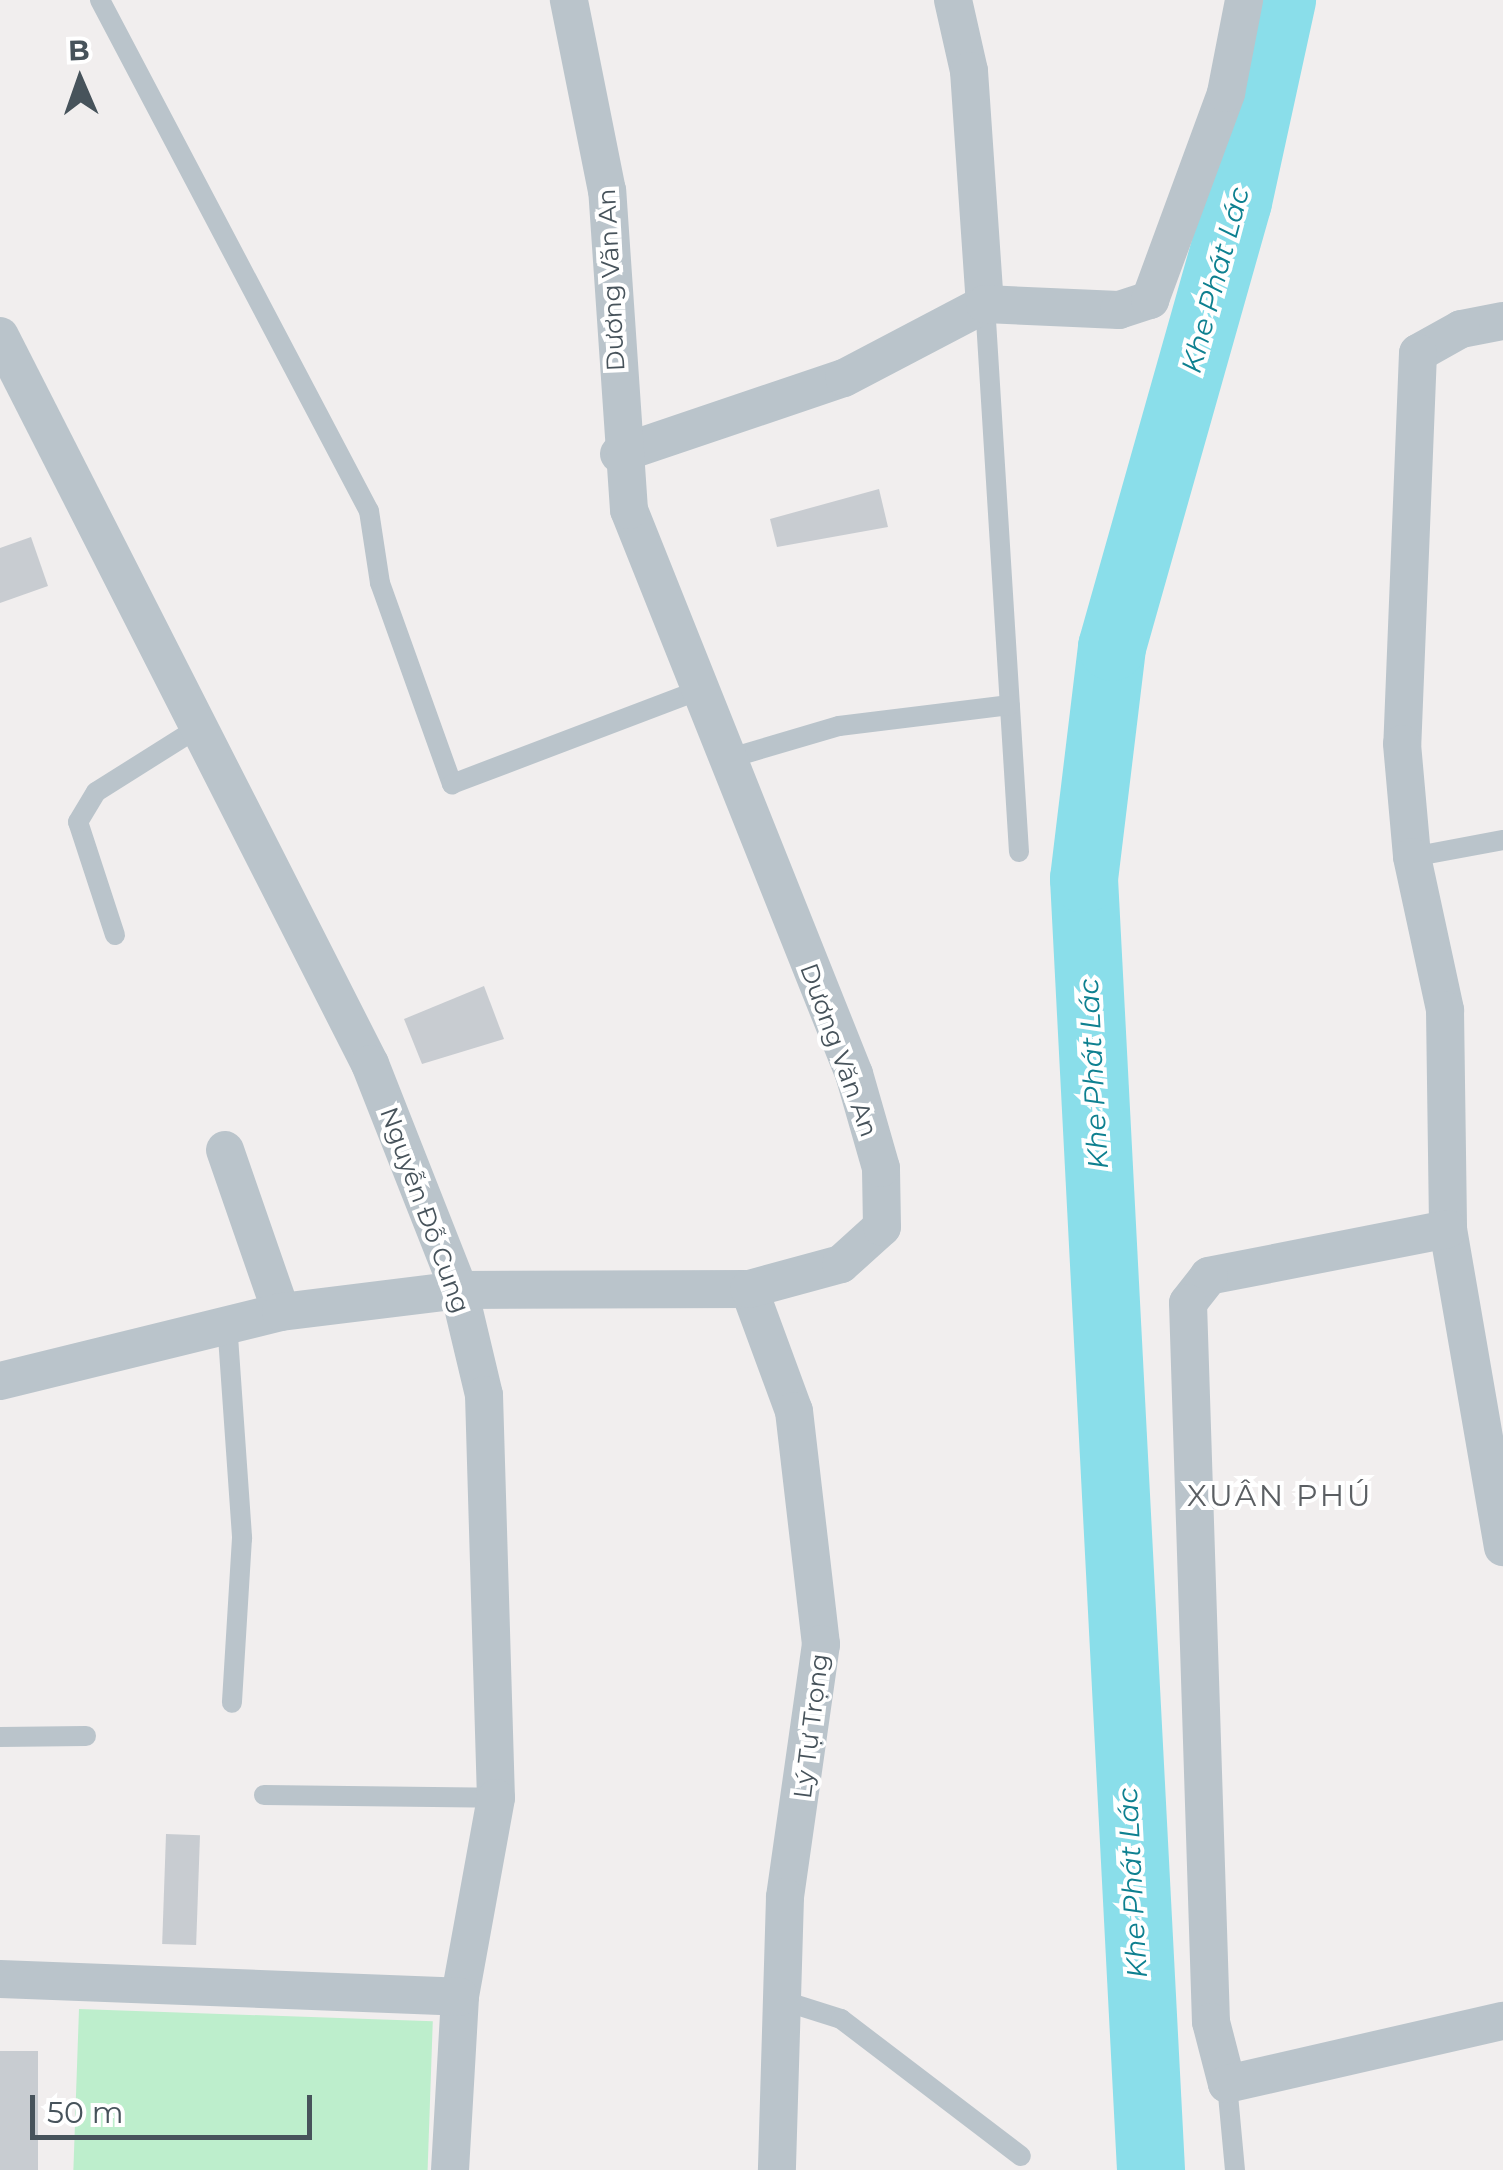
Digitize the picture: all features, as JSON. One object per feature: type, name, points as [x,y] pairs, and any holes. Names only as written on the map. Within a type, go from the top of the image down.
[{"type":"street","name":"Dương Văn An","points":[[0,1381],[227,1322],[459,1290],[749,1289],[841,1264],[882,1227],[882,1168],[629,510],[619,454],[608,191],[569,0]]},
{"type":"street","points":[[954,0],[969,71],[985,304]]},
{"type":"street","points":[[619,454],[844,378],[985,304],[1119,310],[1160,290],[1226,93],[1244,0]]},
{"type":"street","points":[[1503,321],[1461,328],[1418,352],[1402,744],[1412,858],[1445,1010],[1448,1229],[1503,1545]]},
{"type":"street","name":"Nguyễn Đỗ Cung","points":[[0,336],[194,731],[370,1064],[459,1290],[484,1395],[496,1798],[460,1997],[450,2170]]},
{"type":"street","points":[[225,1150],[281,1312]]},
{"type":"street","points":[[1448,1229],[1209,1276],[1188,1303],[1211,2022],[1227,2084],[1503,2021]]},
{"type":"street","name":"Lý Tự Trọng","points":[[749,1289],[794,1411],[821,1644],[785,1898],[777,2170]]},
{"type":"street","points":[[0,1979],[460,1997]]},
{"type":"lane","points":[[100,0],[368,511],[380,583],[452,784],[700,690]]},
{"type":"lane","points":[[985,304],[1019,852]]},
{"type":"lane","points":[[726,759],[839,726],[1010,705]]},
{"type":"lane","points":[[114,935],[78,822],[96,792],[194,731]]},
{"type":"lane","points":[[1412,858],[1503,840]]},
{"type":"lane","points":[[227,1322],[242,1538],[232,1703]]},
{"type":"lane","points":[[0,1737],[86,1736]]},
{"type":"lane","points":[[264,1795],[496,1798]]},
{"type":"lane","points":[[781,2000],[842,2020],[1020,2156]]},
{"type":"lane","points":[[1227,2084],[1235,2170]]},
{"type":"green space","points":[[79,2009],[433,2021],[428,2170],[73,2170]]},
{"type":"building","points":[[879,489],[888,527],[777,547],[770,519]]},
{"type":"building","points":[[31,537],[48,586],[0,603],[0,548]]},
{"type":"building","points":[[484,986],[504,1039],[422,1064],[404,1019]]},
{"type":"building","points":[[166,1834],[200,1835],[196,1945],[162,1944]]},
{"type":"building","points":[[0,2051],[38,2051],[38,2170],[0,2170]]},
{"type":"waterway","name":"Khe Phát Lác","points":[[1151,2170],[1084,879],[1112,647],[1238,202],[1282,0]]},
{"type":"district","name":"XUÂN PHÚ","points":[[1280,1496]]}]
